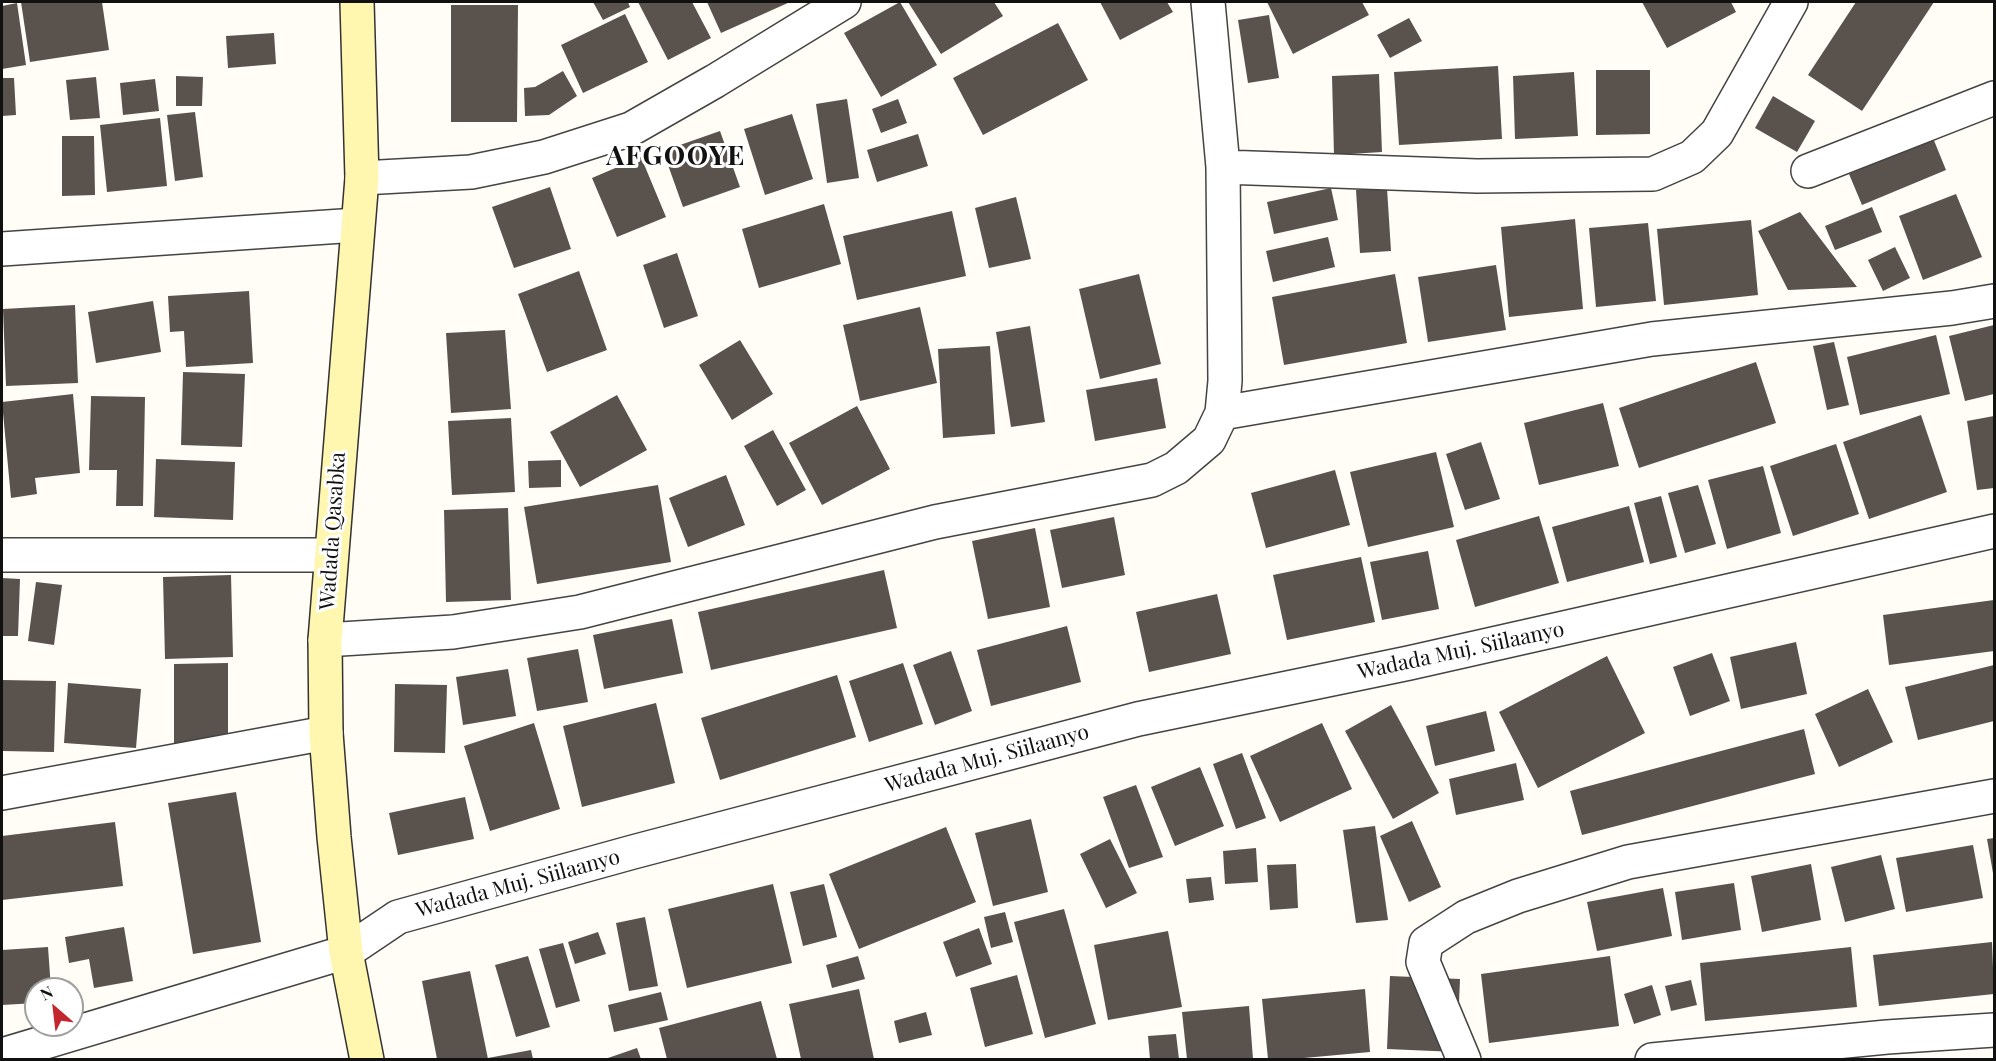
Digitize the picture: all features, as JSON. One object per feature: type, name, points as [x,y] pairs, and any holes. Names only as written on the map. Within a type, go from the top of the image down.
[{"type":"street","name":"Wadada Qasabka","points":[[357,2],[363,178],[357,225],[325,640],[326,733],[334,837],[346,952],[368,1059]]},
{"type":"street","points":[[363,178],[471,172],[543,156],[631,129],[716,81],[844,2]]},
{"type":"street","points":[[325,640],[453,632],[580,612],[935,522],[1152,480],[1176,468],[1209,440],[1222,413],[1226,381],[1223,166],[1208,2]]},
{"type":"street","points":[[1223,166],[1477,176],[1653,174],[1692,157],[1717,133],[1791,2]]},
{"type":"street","points":[[1808,171],[1995,98]]},
{"type":"street","points":[[2,249],[357,225]]},
{"type":"street","points":[[1222,413],[1652,339],[1952,308],[1995,301]]},
{"type":"street","name":"Wadada Muj. Siilaanyo","points":[[2,1055],[346,952],[398,917],[1138,718],[1409,663],[1995,531]]},
{"type":"street","points":[[2,555],[331,555]]},
{"type":"street","points":[[2,793],[326,733]]},
{"type":"street","points":[[1464,1059],[1423,962],[1426,943],[1466,917],[1518,896],[1628,862],[1995,796]]},
{"type":"street","points":[[1652,1059],[1887,1037],[1995,1030]]},
{"type":"building","points":[[21,2],[102,2],[109,50],[30,62]]},
{"type":"building","points":[[593,2],[628,2],[630,7],[603,20]]},
{"type":"building","points":[[638,2],[692,2],[711,38],[668,60]]},
{"type":"building","points":[[707,2],[790,2],[721,33]]},
{"type":"building","points":[[900,2],[937,65],[881,97],[844,33]]},
{"type":"building","points":[[908,2],[994,2],[1003,16],[941,54]]},
{"type":"building","points":[[1100,2],[1167,2],[1173,12],[1120,40]]},
{"type":"building","points":[[1267,2],[1362,2],[1369,15],[1293,54]]},
{"type":"building","points":[[1642,2],[1731,2],[1736,12],[1667,48]]},
{"type":"building","points":[[1856,2],[1934,2],[1862,111],[1808,75]]},
{"type":"building","points":[[17,3],[26,65],[2,69],[2,6]]},
{"type":"building","points":[[451,5],[518,5],[517,122],[451,122]]},
{"type":"building","points":[[625,14],[648,62],[583,93],[561,45]]},
{"type":"building","points":[[1269,15],[1279,78],[1248,83],[1238,20]]},
{"type":"building","points":[[1409,18],[1422,41],[1390,58],[1377,35]]},
{"type":"building","points":[[1058,23],[1088,80],[983,135],[953,78]]},
{"type":"building","points":[[274,33],[276,64],[228,68],[226,36]]},
{"type":"building","points":[[1498,66],[1502,139],[1399,145],[1394,72]]},
{"type":"building","points":[[1596,70],[1650,70],[1650,134],[1596,135]]},
{"type":"building","points":[[563,71],[577,96],[549,115],[525,116],[524,88],[535,87]]},
{"type":"building","points":[[1574,72],[1578,136],[1515,139],[1513,76]]},
{"type":"building","points":[[1379,74],[1382,152],[1334,155],[1332,76]]},
{"type":"building","points":[[176,76],[203,77],[202,106],[176,106]]},
{"type":"building","points":[[96,77],[100,118],[70,120],[66,80]]},
{"type":"building","points":[[2,78],[14,78],[16,115],[2,116]]},
{"type":"building","points":[[155,79],[159,111],[123,115],[120,83]]},
{"type":"building","points":[[1773,96],[1815,121],[1797,152],[1755,128]]},
{"type":"building","points":[[847,99],[859,178],[827,183],[816,104]]},
{"type":"building","points":[[898,99],[907,123],[881,133],[872,109]]},
{"type":"building","points":[[195,112],[203,177],[175,181],[167,115]]},
{"type":"building","points":[[792,114],[813,179],[765,195],[744,129]]},
{"type":"building","points":[[160,118],[167,186],[107,192],[100,125]]},
{"type":"building","points":[[720,131],[740,187],[683,207],[663,151]]},
{"type":"building","points":[[918,134],[928,166],[877,182],[867,150]]},
{"type":"building","points":[[62,136],[94,136],[95,195],[62,196]]},
{"type":"building","points":[[1933,138],[1946,170],[1862,205],[1849,174]]},
{"type":"building","points":[[641,157],[666,217],[617,237],[592,178]]},
{"type":"building","points":[[550,187],[571,249],[514,268],[492,207]]},
{"type":"building","points":[[1331,188],[1338,220],[1274,234],[1267,202]]},
{"type":"building","points":[[1387,188],[1391,251],[1360,253],[1356,190]]},
{"type":"building","points":[[1956,194],[1982,257],[1923,280],[1899,216]]},
{"type":"building","points":[[1016,197],[1031,259],[989,268],[975,208]]},
{"type":"building","points":[[824,204],[841,264],[759,288],[742,229]]},
{"type":"building","points":[[1872,207],[1882,232],[1835,250],[1825,226]]},
{"type":"building","points":[[952,211],[966,276],[857,300],[843,236]]},
{"type":"building","points":[[1800,212],[1857,287],[1788,290],[1758,231]]},
{"type":"building","points":[[1575,219],[1583,309],[1509,317],[1501,227]]},
{"type":"building","points":[[1751,220],[1758,295],[1664,305],[1657,229]]},
{"type":"building","points":[[1648,223],[1656,301],[1596,307],[1589,228]]},
{"type":"building","points":[[1328,237],[1335,267],[1273,282],[1266,251]]},
{"type":"building","points":[[1895,247],[1910,278],[1883,291],[1868,260]]},
{"type":"building","points":[[677,253],[698,316],[664,328],[643,265]]},
{"type":"building","points":[[1496,265],[1506,330],[1428,342],[1418,277]]},
{"type":"building","points":[[579,271],[607,350],[547,372],[518,294]]},
{"type":"building","points":[[1139,274],[1161,364],[1100,379],[1079,289]]},
{"type":"building","points":[[1395,274],[1407,343],[1284,365],[1272,297]]},
{"type":"building","points":[[249,291],[253,363],[186,367],[184,331],[170,332],[168,296]]},
{"type":"building","points":[[153,301],[161,352],[96,363],[88,312]]},
{"type":"building","points":[[75,305],[78,383],[6,386],[3,309]]},
{"type":"building","points":[[920,307],[937,383],[860,401],[843,325]]},
{"type":"building","points":[[1994,325],[1994,394],[1965,401],[1949,336]]},
{"type":"building","points":[[1030,326],[1045,422],[1011,427],[996,332]]},
{"type":"building","points":[[505,330],[511,409],[451,413],[446,333]]},
{"type":"building","points":[[1936,335],[1950,394],[1860,415],[1847,357]]},
{"type":"building","points":[[740,340],[773,394],[732,420],[699,365]]},
{"type":"building","points":[[1834,342],[1849,405],[1827,410],[1813,346]]},
{"type":"building","points":[[990,346],[995,434],[943,438],[938,349]]},
{"type":"building","points":[[1756,362],[1776,423],[1639,468],[1619,408]]},
{"type":"building","points":[[183,372],[245,374],[242,447],[181,445]]},
{"type":"building","points":[[1157,378],[1166,428],[1095,441],[1086,390]]},
{"type":"building","points":[[73,394],[80,473],[35,478],[37,494],[11,498],[2,402]]},
{"type":"building","points":[[617,395],[647,450],[580,487],[550,432]]},
{"type":"building","points":[[91,396],[145,397],[143,506],[116,506],[117,470],[89,470]]},
{"type":"building","points":[[1603,403],[1619,466],[1539,485],[1524,423]]},
{"type":"building","points":[[857,406],[890,469],[822,505],[789,443]]},
{"type":"building","points":[[1921,415],[1947,492],[1869,519],[1843,442]]},
{"type":"building","points":[[1994,416],[1994,488],[1977,490],[1967,421]]},
{"type":"building","points":[[511,418],[515,492],[452,495],[448,421]]},
{"type":"building","points":[[773,430],[806,490],[777,506],[744,446]]},
{"type":"building","points":[[1481,442],[1500,499],[1465,510],[1446,454]]},
{"type":"building","points":[[1836,444],[1859,514],[1793,536],[1770,466]]},
{"type":"building","points":[[1436,452],[1454,527],[1368,547],[1350,472]]},
{"type":"building","points":[[156,459],[235,462],[233,520],[154,517]]},
{"type":"building","points":[[561,460],[561,487],[529,488],[528,461]]},
{"type":"building","points":[[1763,466],[1781,533],[1727,549],[1708,480]]},
{"type":"building","points":[[1335,470],[1350,525],[1266,548],[1251,493]]},
{"type":"building","points":[[726,475],[745,525],[688,547],[669,498]]},
{"type":"building","points":[[658,485],[671,562],[537,584],[524,507]]},
{"type":"building","points":[[1698,485],[1716,544],[1685,553],[1668,493]]},
{"type":"building","points":[[1661,496],[1677,557],[1650,564],[1634,503]]},
{"type":"building","points":[[1629,506],[1644,562],[1567,582],[1552,527]]},
{"type":"building","points":[[508,508],[511,600],[446,602],[444,510]]},
{"type":"building","points":[[1539,516],[1559,583],[1475,607],[1456,540]]},
{"type":"building","points":[[1114,517],[1125,575],[1062,588],[1050,530]]},
{"type":"building","points":[[1035,528],[1050,607],[988,619],[972,541]]},
{"type":"building","points":[[1428,551],[1439,609],[1382,620],[1370,562]]},
{"type":"building","points":[[1361,557],[1375,622],[1287,640],[1273,575]]},
{"type":"building","points":[[884,570],[897,628],[711,670],[698,612]]},
{"type":"building","points":[[231,575],[233,657],[165,659],[163,577]]},
{"type":"building","points":[[2,578],[20,579],[18,636],[2,636]]},
{"type":"building","points":[[36,582],[62,585],[54,645],[28,641]]},
{"type":"building","points":[[1217,594],[1231,654],[1149,672],[1136,612]]},
{"type":"building","points":[[1994,600],[1994,651],[1889,665],[1883,615]]},
{"type":"building","points":[[672,619],[683,673],[604,689],[593,635]]},
{"type":"building","points":[[1067,626],[1081,682],[991,706],[977,650]]},
{"type":"building","points":[[1796,642],[1807,694],[1741,709],[1730,657]]},
{"type":"building","points":[[578,649],[588,702],[537,711],[527,658]]},
{"type":"building","points":[[951,651],[972,711],[935,725],[913,665]]},
{"type":"building","points":[[1712,653],[1730,701],[1690,716],[1673,667]]},
{"type":"building","points":[[1607,656],[1645,733],[1538,788],[1499,712]]},
{"type":"building","points":[[228,663],[228,743],[174,744],[174,664]]},
{"type":"building","points":[[903,663],[923,724],[869,742],[849,681]]},
{"type":"building","points":[[1994,665],[1994,721],[1918,740],[1905,687]]},
{"type":"building","points":[[508,669],[516,716],[463,725],[456,677]]},
{"type":"building","points":[[837,675],[856,737],[720,780],[701,718]]},
{"type":"building","points":[[2,680],[56,681],[54,752],[2,751]]},
{"type":"building","points":[[68,683],[141,689],[136,748],[64,743]]},
{"type":"building","points":[[395,684],[447,685],[445,753],[394,752]]},
{"type":"building","points":[[1868,689],[1893,742],[1839,767],[1815,714]]},
{"type":"building","points":[[656,703],[675,783],[582,807],[563,726]]},
{"type":"building","points":[[1391,705],[1439,793],[1393,819],[1345,731]]},
{"type":"building","points":[[1486,711],[1495,751],[1435,766],[1426,726]]},
{"type":"building","points":[[534,723],[560,809],[490,831],[464,746]]},
{"type":"building","points":[[1322,723],[1352,789],[1280,822],[1250,756]]},
{"type":"building","points":[[1804,729],[1815,774],[1582,835],[1570,791]]},
{"type":"building","points":[[1242,753],[1266,818],[1236,829],[1213,764]]},
{"type":"building","points":[[1516,763],[1524,800],[1456,815],[1449,779]]},
{"type":"building","points":[[1200,767],[1224,826],[1175,846],[1151,787]]},
{"type":"building","points":[[1136,785],[1163,857],[1129,868],[1103,797]]},
{"type":"building","points":[[236,792],[261,942],[193,954],[168,803]]},
{"type":"building","points":[[465,797],[474,839],[398,855],[389,813]]},
{"type":"building","points":[[1031,819],[1048,892],[993,906],[975,833]]},
{"type":"building","points":[[1412,821],[1441,887],[1409,902],[1380,836]]},
{"type":"building","points":[[115,822],[123,886],[2,900],[2,836]]},
{"type":"building","points":[[1375,826],[1388,920],[1356,923],[1343,830]]},
{"type":"building","points":[[946,827],[976,902],[859,949],[829,874]]},
{"type":"building","points":[[1994,838],[1994,873],[1993,873],[1987,839]]},
{"type":"building","points":[[1110,839],[1137,893],[1106,908],[1080,854]]},
{"type":"building","points":[[1973,845],[1983,898],[1906,912],[1896,858]]},
{"type":"building","points":[[1256,848],[1258,882],[1225,884],[1223,851]]},
{"type":"building","points":[[1881,855],[1895,909],[1845,922],[1831,867]]},
{"type":"building","points":[[1296,864],[1298,908],[1270,910],[1267,865]]},
{"type":"building","points":[[1811,864],[1821,920],[1762,932],[1751,876]]},
{"type":"building","points":[[1211,877],[1214,900],[1189,903],[1186,879]]},
{"type":"building","points":[[1734,883],[1741,930],[1682,940],[1675,892]]},
{"type":"building","points":[[773,884],[792,963],[687,988],[668,909]]},
{"type":"building","points":[[824,884],[837,937],[803,946],[790,892]]},
{"type":"building","points":[[1663,888],[1672,936],[1597,951],[1587,902]]},
{"type":"building","points":[[1064,909],[1096,1024],[1045,1038],[1014,922]]},
{"type":"building","points":[[1005,912],[1013,942],[991,948],[984,917]]},
{"type":"building","points":[[645,917],[658,986],[629,991],[616,923]]},
{"type":"building","points":[[124,927],[133,981],[94,988],[89,959],[69,963],[65,937]]},
{"type":"building","points":[[979,928],[992,964],[956,977],[943,942]]},
{"type":"building","points":[[1168,931],[1182,1007],[1108,1020],[1094,945]]},
{"type":"building","points":[[598,932],[606,954],[575,964],[568,942]]},
{"type":"building","points":[[1992,942],[1994,994],[1879,1006],[1873,955]]},
{"type":"building","points":[[563,943],[580,1001],[556,1008],[539,949]]},
{"type":"building","points":[[48,947],[50,977],[24,977],[24,1004],[2,1005],[2,950]]},
{"type":"building","points":[[1851,947],[1857,1007],[1705,1021],[1700,963]]},
{"type":"building","points":[[528,956],[550,1027],[516,1037],[495,965]]},
{"type":"building","points":[[858,956],[865,979],[832,988],[826,965]]},
{"type":"building","points":[[1610,956],[1619,1026],[1489,1043],[1481,974]]},
{"type":"building","points":[[470,971],[488,1059],[437,1059],[422,981]]},
{"type":"building","points":[[1017,975],[1033,1034],[985,1047],[970,988]]},
{"type":"building","points":[[1390,976],[1460,979],[1457,1052],[1387,1049]]},
{"type":"building","points":[[1691,980],[1697,1005],[1671,1011],[1665,986]]},
{"type":"building","points":[[1652,985],[1661,1015],[1634,1024],[1624,994]]},
{"type":"building","points":[[859,989],[874,1059],[801,1059],[789,1004]]},
{"type":"building","points":[[1365,989],[1370,1052],[1268,1059],[1262,999]]},
{"type":"building","points":[[661,992],[668,1020],[614,1032],[608,1005]]},
{"type":"building","points":[[761,1001],[777,1059],[667,1059],[659,1028]]},
{"type":"building","points":[[1249,1006],[1253,1059],[1187,1059],[1182,1012]]},
{"type":"building","points":[[926,1012],[932,1035],[899,1043],[894,1021]]},
{"type":"building","points":[[1176,1034],[1179,1059],[1150,1059],[1148,1036]]},
{"type":"building","points":[[637,1048],[641,1059],[605,1059]]},
{"type":"building","points":[[531,1050],[533,1059],[488,1059],[488,1058]]},
{"type":"district","name":"AFGOOYE","points":[[676,157]]}]
